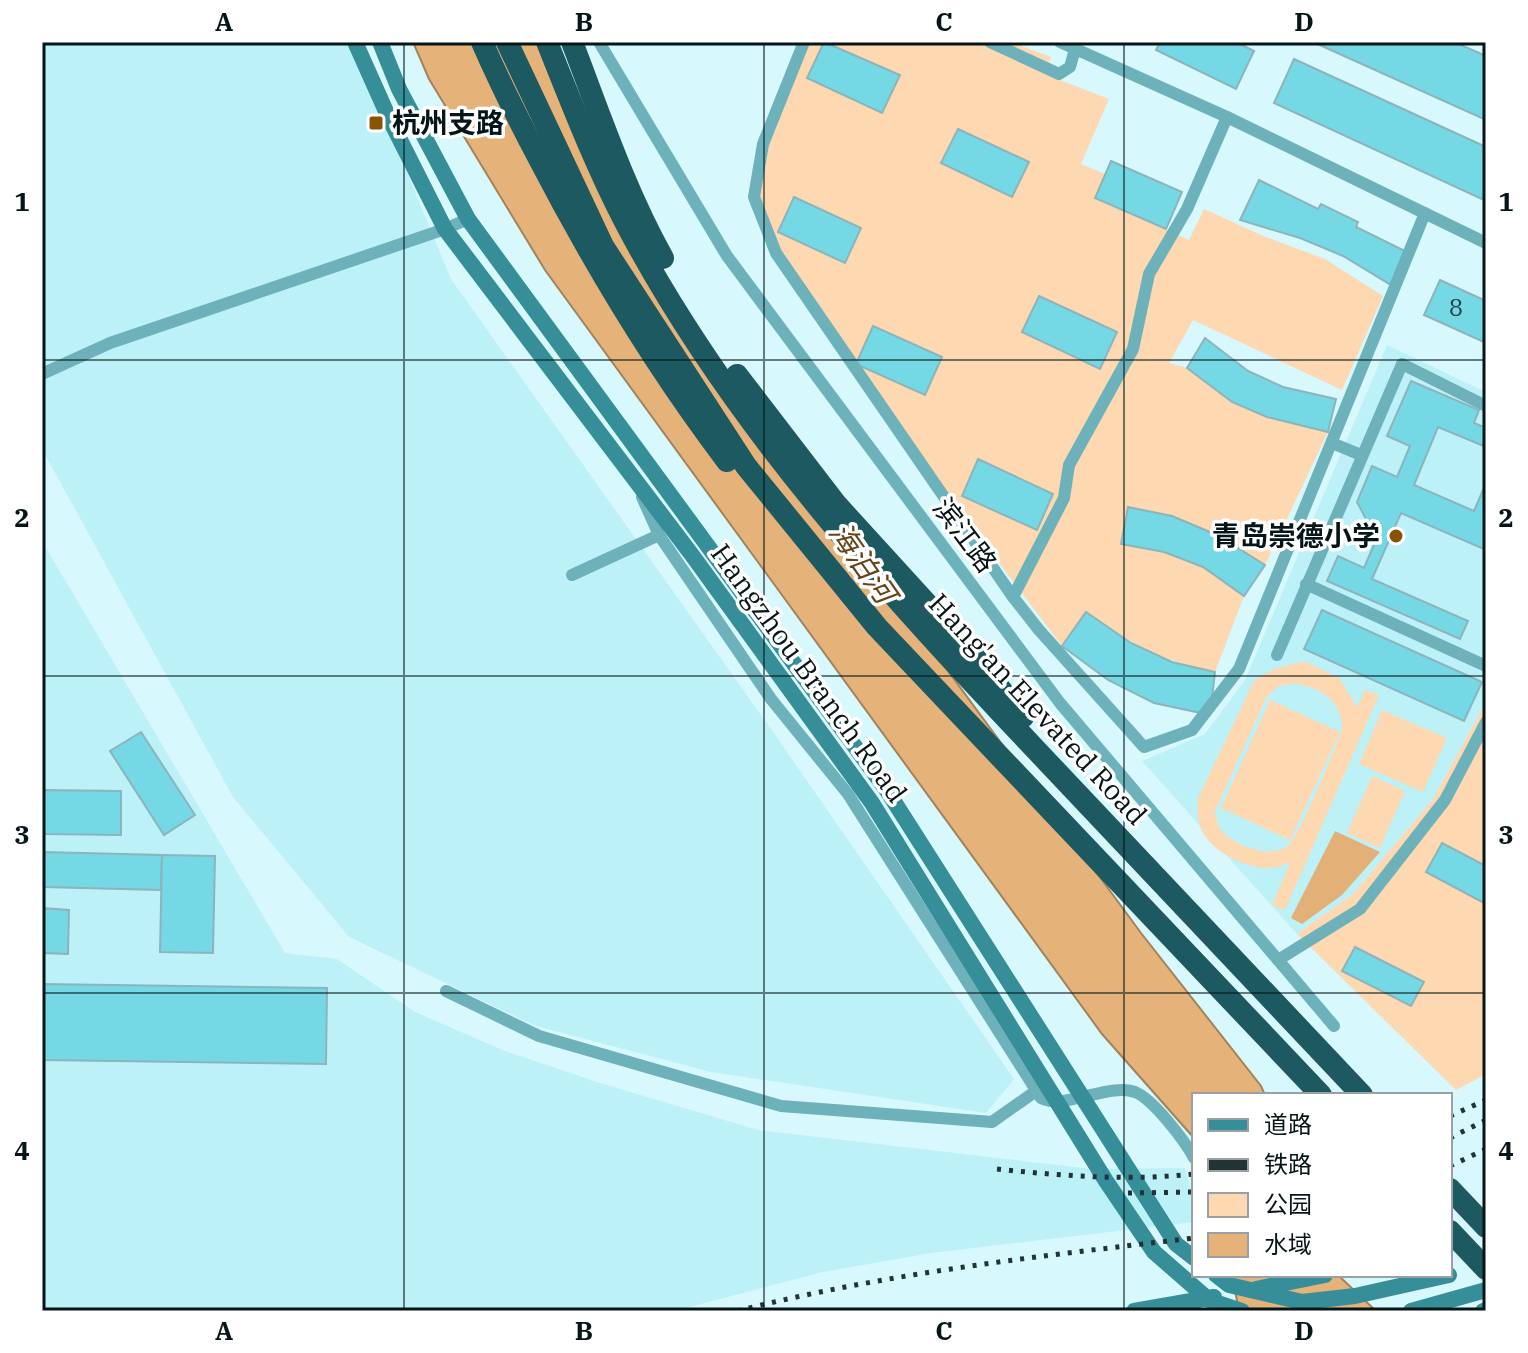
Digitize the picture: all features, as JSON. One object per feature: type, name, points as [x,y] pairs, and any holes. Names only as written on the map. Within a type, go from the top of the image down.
[{"type":"highway","points":[[482,42],[516,114],[591,254],[695,418],[749,490],[805,556],[904,655]]},
{"type":"highway","points":[[507,42],[603,246],[746,466],[877,627],[1319,1093]]},
{"type":"highway","name":"Hang'an Elevated Road","points":[[547,42],[624,221],[682,319],[768,446],[904,610],[1360,1093]]},
{"type":"highway","points":[[572,42],[649,234],[687,300],[732,368],[836,504],[970,651],[1132,851]]},
{"type":"highway","points":[[1452,1191],[1486,1230]]},
{"type":"highway","points":[[1452,1233],[1486,1266]]},
{"type":"main road","name":"Hangzhou Branch Road","points":[[355,42],[445,229],[692,555],[872,803],[1106,1181],[1154,1252],[1209,1300],[1242,1311]]},
{"type":"main road","name":"Hangzhou Branch Road","points":[[380,42],[399,89],[468,219],[886,789],[1176,1244],[1192,1256]]},
{"type":"main road","points":[[1452,1242],[1486,1230]]},
{"type":"main road","points":[[1452,1274],[1486,1266]]},
{"type":"main road","points":[[1219,1277],[1229,1285],[1302,1302],[1355,1296],[1441,1277]]},
{"type":"main road","points":[[1134,1311],[1314,1277]]},
{"type":"main road","points":[[1411,1311],[1486,1290]]},
{"type":"street","name":"滨江路","points":[[599,42],[727,256],[1060,703],[1334,1026]]},
{"type":"street","points":[[804,42],[763,144],[754,197],[776,253],[1013,597],[1144,747],[1192,730],[1239,669],[1425,213]]},
{"type":"street","points":[[990,42],[1059,74],[1070,67],[1075,49]]},
{"type":"street","points":[[1060,42],[1227,117],[1486,243]]},
{"type":"street","points":[[1013,597],[1064,498],[1069,465],[1133,349],[1149,274],[1187,209],[1227,117]]},
{"type":"street","points":[[42,374],[110,343],[468,219]]},
{"type":"street","points":[[1277,655],[1402,364],[1486,406]]},
{"type":"street","points":[[1332,443],[1361,455]]},
{"type":"street","points":[[635,479],[659,535],[771,699],[848,794],[1041,1098],[1051,1103],[1117,1091],[1134,1092],[1148,1101],[1192,1154]]},
{"type":"street","points":[[572,575],[659,535]]},
{"type":"street","points":[[1306,584],[1486,666]]},
{"type":"street","points":[[1278,960],[1360,909],[1445,800],[1486,722]]},
{"type":"street","points":[[446,991],[539,1036],[781,1106],[992,1122],[1036,1091]]},
{"type":"street","points":[[1224,1277],[1232,1311]]},
{"type":"shaded area","points":[[42,42],[353,42],[451,279],[771,729],[1014,1079],[986,1113],[711,1072],[536,1026],[349,937],[233,797],[42,449]]},
{"type":"shaded area","name":"青岛崇德小学","points":[[1387,345],[1486,392],[1486,702],[1433,799],[1353,894],[1297,934],[1142,761],[1205,734],[1245,680]]},
{"type":"shaded area","points":[[42,541],[285,953],[337,959],[415,1012],[505,1051],[758,1130],[1092,1169],[1185,1168],[1192,1194],[1192,1222],[931,1253],[823,1272],[674,1311],[42,1311]]},
{"type":"shaded area","points":[[1335,831],[1380,852],[1342,895],[1302,924],[1291,918]]},
{"type":"green space","points":[[807,42],[1011,42],[1051,57],[1044,74],[1109,99],[1081,164],[1105,174],[1095,198],[1189,240],[1204,209],[1325,259],[1383,296],[1342,390],[1193,320],[1169,363],[1187,368],[1232,402],[1266,417],[1328,432],[1264,567],[1217,535],[1172,516],[1129,508],[1164,552],[1203,567],[1244,596],[1215,672],[1147,650],[1086,612],[1062,646],[938,482],[776,253],[754,197],[763,144]]},
{"type":"green space","points":[[1306,662],[1339,678],[1357,707],[1365,690],[1379,695],[1285,910],[1272,905],[1290,863],[1262,868],[1242,863],[1222,852],[1201,829],[1198,798],[1254,681],[1272,670]],"holes":[[[1293,683],[1321,692],[1334,703],[1342,730],[1316,793],[1292,840],[1276,851],[1260,851],[1244,846],[1224,833],[1215,811],[1267,696],[1279,686]]]},
{"type":"green space","points":[[1270,700],[1340,732],[1290,840],[1221,808]]},
{"type":"green space","points":[[1486,702],[1486,1074],[1456,1090],[1297,934],[1353,894],[1433,799]]},
{"type":"green space","points":[[1382,710],[1447,738],[1423,792],[1359,764]]},
{"type":"green space","points":[[1372,776],[1405,791],[1380,848],[1347,833]]},
{"type":"water","name":"海泊河","points":[[413,42],[538,42],[590,155],[708,345],[1141,933],[1264,1093],[1192,1093],[1192,1136],[1102,1034],[545,270],[429,79]]},
{"type":"water","points":[[1232,1277],[1340,1277],[1376,1311],[1239,1311]]},
{"type":"building","points":[[824,42],[900,75],[882,113],[807,78]]},
{"type":"building","points":[[1160,42],[1236,42],[1254,51],[1236,89],[1156,50]]},
{"type":"building","points":[[1313,42],[1454,42],[1486,56],[1486,120]]},
{"type":"building","points":[[1294,59],[1486,147],[1486,201],[1274,103]]},
{"type":"building","points":[[958,129],[1029,162],[1012,197],[941,163]]},
{"type":"building","points":[[1111,161],[1182,192],[1166,229],[1095,198]]},
{"type":"building","points":[[1259,180],[1318,209],[1321,204],[1358,222],[1356,227],[1413,255],[1396,288],[1343,256],[1300,238],[1240,220]]},
{"type":"building","points":[[794,197],[861,228],[845,263],[778,232]]},
{"type":"building","points":[[1440,280],[1486,301],[1486,343],[1424,315]]},
{"type":"building","points":[[1039,296],[1117,332],[1100,369],[1022,332]]},
{"type":"building","points":[[873,326],[942,357],[925,395],[856,364]]},
{"type":"building","points":[[1205,338],[1248,371],[1283,387],[1336,399],[1328,432],[1267,417],[1232,402],[1187,368]]},
{"type":"building","points":[[1411,381],[1479,410],[1474,423],[1486,428],[1486,447],[1438,427],[1414,485],[1474,511],[1486,483],[1486,550],[1401,513],[1372,579],[1468,621],[1460,639],[1327,581],[1338,556],[1364,568],[1382,526],[1366,519],[1357,502],[1372,466],[1397,477],[1410,446],[1387,436]]},
{"type":"building","points":[[978,459],[1053,494],[1037,530],[962,496]]},
{"type":"building","points":[[1128,507],[1172,516],[1217,535],[1265,565],[1244,596],[1203,567],[1164,552],[1121,544]]},
{"type":"building","points":[[1322,610],[1482,682],[1464,721],[1304,649]]},
{"type":"building","points":[[1086,612],[1131,643],[1172,662],[1215,672],[1210,715],[1154,703],[1108,680],[1062,646]]},
{"type":"building","points":[[141,732],[195,815],[164,835],[110,751]]},
{"type":"building","points":[[42,790],[121,791],[121,835],[42,834]]},
{"type":"building","points":[[1442,843],[1486,866],[1486,904],[1426,872]]},
{"type":"building","points":[[42,852],[162,855],[161,890],[42,887]]},
{"type":"building","points":[[162,855],[215,856],[213,953],[160,952]]},
{"type":"building","points":[[42,908],[69,910],[68,954],[42,953]]},
{"type":"building","points":[[1355,947],[1424,982],[1411,1006],[1342,971]]},
{"type":"building","points":[[42,984],[327,988],[326,1064],[42,1060]]},
{"type":"railway","points":[[1452,1115],[1486,1100]]},
{"type":"railway","points":[[1452,1137],[1486,1120]]},
{"type":"railway","points":[[1452,1165],[1486,1149]]},
{"type":"railway","points":[[997,1169],[1096,1177],[1192,1174]]},
{"type":"railway","points":[[1128,1193],[1192,1192]]},
{"type":"railway","points":[[737,1311],[907,1276],[1192,1238]]},
{"type":"place","name":"杭州支路","points":[[376,123]]},
{"type":"place","name":"青岛崇德小学","points":[[1396,536]]}]
